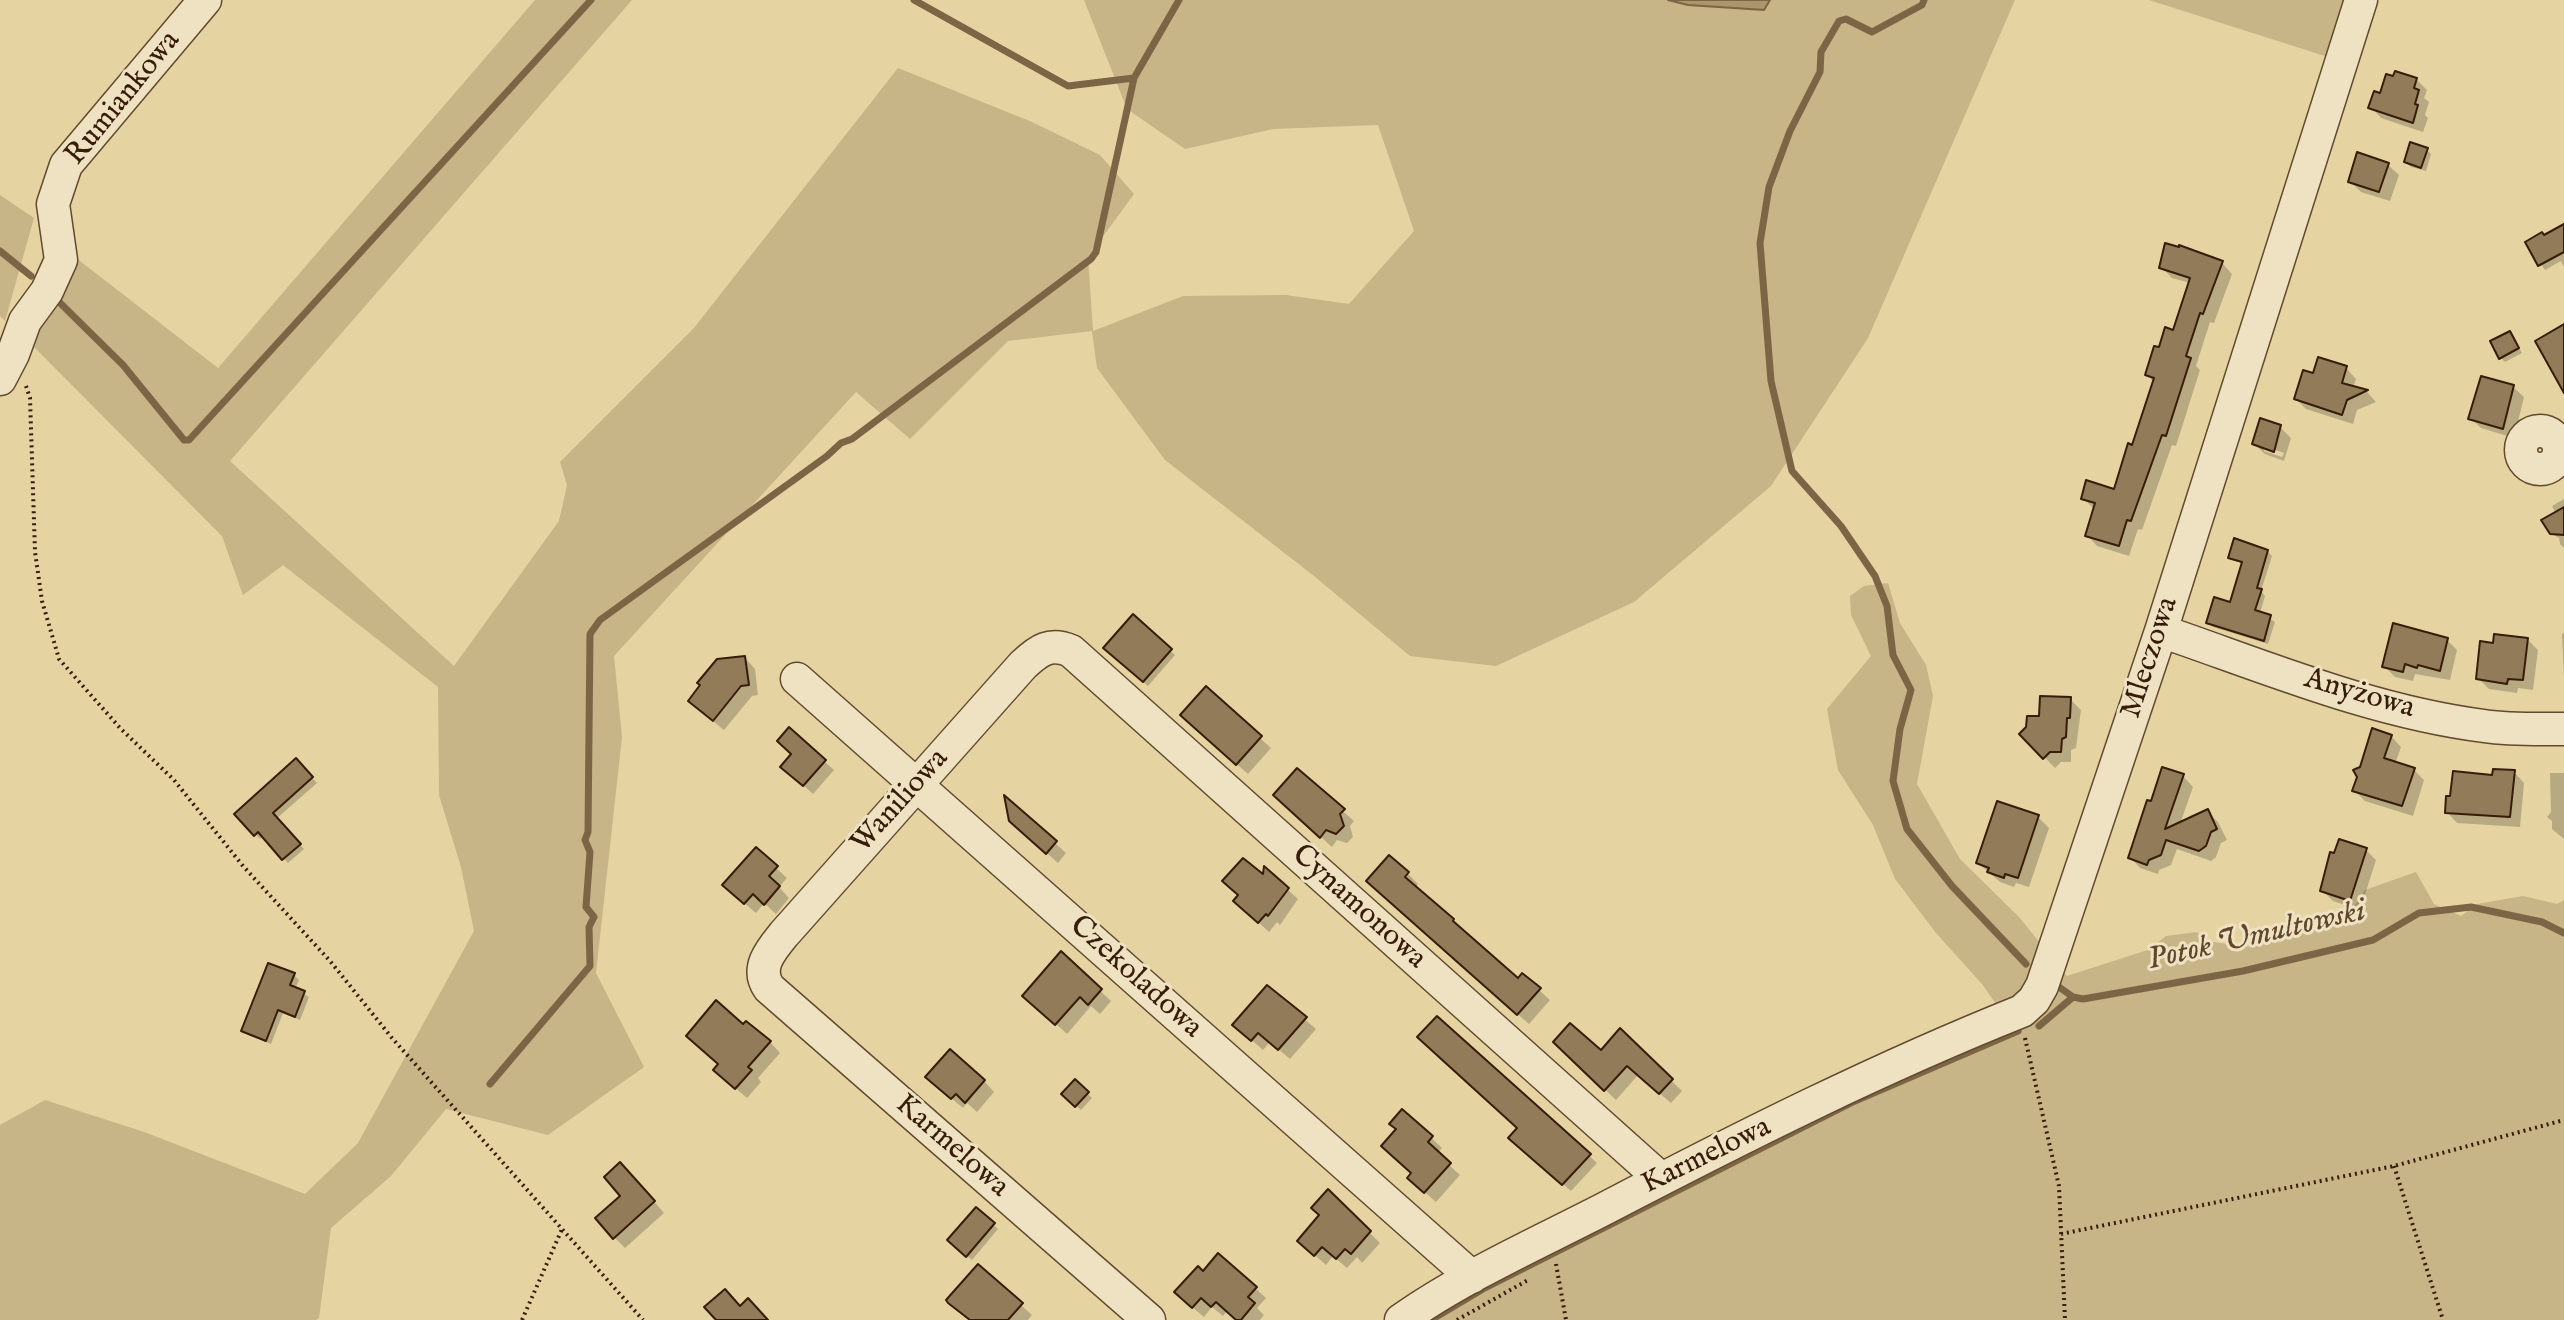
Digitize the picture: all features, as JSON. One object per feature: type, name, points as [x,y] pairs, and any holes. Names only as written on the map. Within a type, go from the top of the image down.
[{"type":"street","name":"Rumiankowa","points":[[7,366],[25,321],[47,291],[61,260],[53,204],[66,165],[205,0]]},
{"type":"street","name":"Mleczowa","points":[[2022,1011],[2034,1000],[2042,986],[2161,631],[2361,0]]},
{"type":"street","name":"Anyżowa","points":[[2161,631],[2354,696],[2445,720],[2487,727],[2564,729]]},
{"type":"street","name":"Waniliowa","points":[[763,969],[769,953],[784,934],[916,783],[1023,665],[1050,646]]},
{"type":"street","name":"Cynamonowa","points":[[1050,646],[1059,646],[1080,659],[1661,1179]]},
{"type":"street","name":"Czekoladowa","points":[[797,679],[1472,1277]]},
{"type":"street","name":"Karmelowa","points":[[763,969],[763,979],[769,988],[1149,1320]]},
{"type":"street","name":"Karmelowa","points":[[1401,1320],[1472,1277],[1661,1179],[1903,1060],[2022,1011]]},
{"type":"path","points":[[7,366],[30,398],[35,552],[42,601],[59,659],[111,718],[174,780],[243,866],[330,961],[392,1038],[643,1320]]},
{"type":"path","points":[[2022,1011],[2025,1041],[2059,1186],[2065,1320]]},
{"type":"path","points":[[2061,1234],[2394,1166],[2564,1120]]},
{"type":"path","points":[[2394,1166],[2443,1320]]},
{"type":"path","points":[[522,1320],[562,1229]]},
{"type":"path","points":[[1556,1264],[1566,1320]]},
{"type":"shaded area","points":[[535,0],[632,0],[230,461],[454,666],[559,521],[567,485],[560,462],[694,328],[898,68],[1032,122],[1100,155],[1134,194],[1088,257],[1093,331],[1183,296],[1286,295],[1349,304],[1414,231],[1378,125],[1273,129],[1185,149],[1127,109],[1084,0],[1668,0],[1688,5],[1764,10],[1770,0],[2015,0],[1868,338],[1771,486],[1634,602],[1496,666],[1410,656],[1314,576],[1165,460],[1097,368],[1092,331],[1008,341],[910,439],[856,392],[614,656],[622,737],[596,973],[644,1067],[548,1135],[446,1109],[391,1176],[331,1228],[319,1318],[316,1320],[0,1320],[0,1125],[45,1100],[144,1132],[305,1194],[358,1143],[474,931],[461,867],[439,795],[438,687],[283,565],[243,595],[222,536],[32,345],[71,254],[218,368]]},
{"type":"shaded area","points":[[1668,0],[1770,0],[1764,10],[1688,5]]},
{"type":"shaded area","points":[[2149,0],[2349,0],[2331,58]]},
{"type":"shaded area","points":[[0,195],[34,218],[5,321],[0,316]]},
{"type":"shaded area","points":[[1888,583],[1900,623],[1926,665],[1933,696],[1917,784],[1960,859],[2019,917],[2067,976],[2148,950],[2166,936],[2196,932],[2213,942],[2252,947],[2277,927],[2307,928],[2347,917],[2365,890],[2416,872],[2434,904],[2461,916],[2477,904],[2523,896],[2557,904],[2564,900],[2564,1320],[1425,1320],[1600,1221],[1828,1114],[1934,1070],[2010,1024],[1982,984],[1936,933],[1895,879],[1873,825],[1838,770],[1827,709],[1871,656],[1851,615],[1850,596],[1864,586]]},
{"type":"building","points":[[2395,71],[2417,78],[2414,88],[2419,90],[2415,104],[2418,105],[2413,123],[2368,108],[2374,91],[2380,93],[2386,74],[2393,76]]},
{"type":"building","points":[[2410,142],[2428,148],[2421,168],[2404,162]]},
{"type":"building","points":[[2357,152],[2389,163],[2379,192],[2348,182]]},
{"type":"building","points":[[2564,224],[2564,252],[2538,266],[2525,242]]},
{"type":"building","points":[[2165,243],[2223,261],[2203,314],[2200,313],[2186,356],[2191,358],[2166,436],[2162,435],[2119,546],[2085,536],[2095,503],[2081,499],[2086,480],[2114,489],[2128,443],[2132,445],[2154,378],[2145,375],[2154,346],[2159,347],[2165,327],[2173,330],[2190,278],[2159,268]]},
{"type":"building","points":[[2564,324],[2564,393],[2535,341]]},
{"type":"building","points":[[2510,331],[2519,348],[2499,359],[2490,341]]},
{"type":"building","points":[[2318,357],[2347,366],[2342,383],[2368,390],[2347,400],[2342,415],[2294,399],[2303,370],[2313,373]]},
{"type":"building","points":[[2481,376],[2514,385],[2503,429],[2468,419]]},
{"type":"building","points":[[2260,418],[2281,425],[2274,452],[2252,444]]},
{"type":"building","points":[[2564,507],[2564,535],[2550,534],[2541,520]]},
{"type":"building","points":[[2234,538],[2268,550],[2257,588],[2262,589],[2255,610],[2271,615],[2264,641],[2206,623],[2214,597],[2230,602],[2242,562],[2228,558]]},
{"type":"building","points":[[1133,614],[1172,649],[1143,682],[1103,648]]},
{"type":"building","points":[[2393,623],[2448,638],[2440,671],[2405,664],[2403,672],[2382,667]]},
{"type":"building","points":[[2494,634],[2528,638],[2523,680],[2508,679],[2507,684],[2476,679],[2480,641],[2493,643]]},
{"type":"building","points":[[745,656],[749,685],[741,686],[713,721],[688,701],[700,685],[697,683],[717,659]]},
{"type":"building","points":[[1206,686],[1262,736],[1236,765],[1180,715]]},
{"type":"building","points":[[2040,696],[2071,697],[2070,718],[2067,718],[2061,752],[2050,752],[2043,759],[2019,734],[2026,727],[2027,716],[2039,716]]},
{"type":"building","points":[[789,727],[826,760],[803,786],[780,767],[791,754],[777,741]]},
{"type":"building","points":[[2372,728],[2392,735],[2384,758],[2415,768],[2402,806],[2352,791],[2357,777],[2353,770],[2360,767]]},
{"type":"building","points":[[296,758],[313,777],[273,813],[301,844],[282,860],[258,832],[254,836],[234,814]]},
{"type":"building","points":[[2162,767],[2184,774],[2165,829],[2208,809],[2217,829],[2211,832],[2206,846],[2199,851],[2166,840],[2161,855],[2149,860],[2147,865],[2128,858],[2147,800],[2151,801]]},
{"type":"building","points":[[1297,768],[1345,809],[1340,814],[1344,826],[1336,834],[1326,830],[1320,838],[1273,795]]},
{"type":"building","points":[[2493,769],[2515,770],[2510,817],[2445,813],[2453,771],[2492,775]]},
{"type":"building","points":[[1004,795],[1057,841],[1046,854],[1009,821]]},
{"type":"building","points":[[1997,801],[2039,815],[2018,878],[2005,874],[2004,878],[1987,872],[1989,868],[1976,863]]},
{"type":"building","points":[[2339,839],[2367,848],[2350,901],[2320,891],[2330,852],[2334,853]]},
{"type":"building","points":[[756,847],[778,866],[769,876],[780,886],[764,905],[753,894],[744,904],[722,885]]},
{"type":"building","points":[[1389,855],[1409,872],[1405,877],[1518,978],[1522,973],[1541,988],[1517,1015],[1366,881]]},
{"type":"building","points":[[1243,858],[1263,874],[1264,866],[1289,888],[1268,916],[1266,914],[1258,923],[1233,901],[1238,895],[1222,881]]},
{"type":"building","points":[[1061,951],[1102,989],[1088,1005],[1080,997],[1055,1025],[1022,996]]},
{"type":"building","points":[[268,963],[295,973],[290,985],[305,991],[295,1017],[278,1010],[266,1041],[241,1031]]},
{"type":"building","points":[[1267,985],[1307,1017],[1278,1050],[1258,1033],[1251,1041],[1232,1025]]},
{"type":"building","points":[[716,1000],[743,1024],[746,1021],[771,1041],[748,1067],[752,1070],[735,1089],[713,1070],[718,1064],[686,1036]]},
{"type":"building","points":[[1437,1016],[1591,1154],[1562,1185],[1508,1138],[1517,1128],[1417,1037]]},
{"type":"building","points":[[1570,1023],[1601,1050],[1620,1028],[1673,1079],[1659,1094],[1627,1066],[1604,1091],[1553,1042]]},
{"type":"building","points":[[950,1049],[985,1080],[965,1103],[956,1094],[951,1099],[925,1077]]},
{"type":"building","points":[[1075,1079],[1089,1092],[1075,1107],[1061,1094]]},
{"type":"building","points":[[1402,1109],[1433,1136],[1428,1142],[1451,1163],[1424,1193],[1407,1178],[1411,1173],[1381,1146],[1396,1129],[1389,1124]]},
{"type":"building","points":[[620,1162],[655,1201],[613,1239],[595,1218],[620,1196],[604,1177]]},
{"type":"building","points":[[1328,1189],[1371,1231],[1351,1254],[1345,1249],[1336,1259],[1322,1247],[1314,1256],[1297,1241],[1319,1215],[1311,1208]]},
{"type":"building","points":[[976,1207],[995,1223],[966,1257],[947,1240]]},
{"type":"building","points":[[1218,1253],[1257,1287],[1248,1297],[1255,1303],[1241,1320],[1236,1320],[1216,1302],[1211,1307],[1201,1298],[1192,1308],[1174,1292],[1198,1266],[1203,1271]]},
{"type":"building","points":[[978,1264],[1023,1303],[1008,1320],[970,1320],[946,1300]]},
{"type":"building","points":[[725,1289],[740,1306],[748,1298],[768,1320],[716,1320],[704,1307]]},
{"type":"waterway","points":[[56,299],[123,365],[184,440],[189,440],[591,0]]},
{"type":"waterway","points":[[914,0],[1068,86],[1134,78],[1179,0]]},
{"type":"waterway","name":"Potok Umultowski","points":[[1924,0],[1922,5],[1872,32],[1846,19],[1839,21],[1821,52],[1820,72],[1790,131],[1769,187],[1760,243],[1771,381],[1792,471],[1841,526],[1875,576],[1887,606],[1893,655],[1911,690],[1900,729],[1893,781],[1907,829],[1952,886],[2026,964]]},
{"type":"waterway","points":[[490,1084],[590,966],[589,927],[594,917],[586,907],[590,852],[585,840],[588,832],[590,634],[600,620],[841,443],[852,439],[1091,259],[1096,252],[1134,78]]},
{"type":"waterway","points":[[0,251],[31,276]]},
{"type":"waterway","name":"Potok Umultowski","points":[[2052,982],[2073,997],[2083,999],[2243,971],[2373,940],[2419,913],[2471,907],[2542,922],[2564,933]]},
{"type":"waterway","points":[[2039,1026],[2073,997]]},
{"type":"waterway","points":[[1431,1320],[1483,1289],[1855,1101],[2018,1031]]}]
